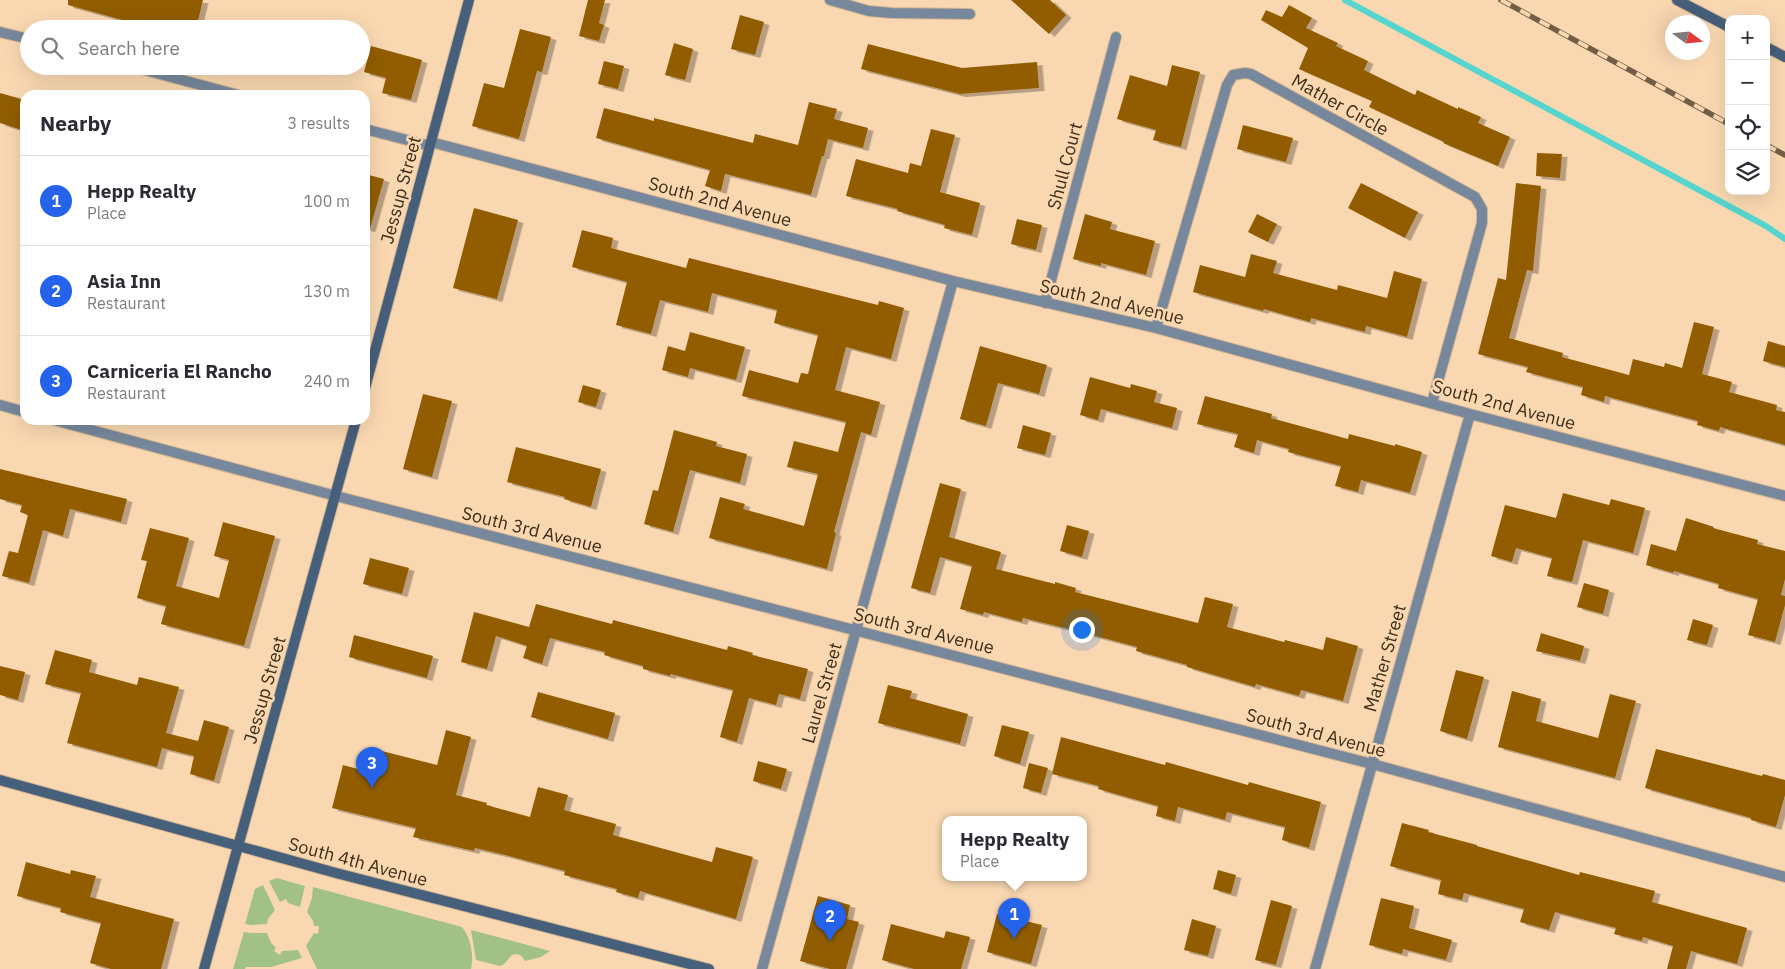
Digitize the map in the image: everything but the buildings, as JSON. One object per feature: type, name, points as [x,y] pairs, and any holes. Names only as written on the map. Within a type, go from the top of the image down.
[{"type":"street","name":"Jessup Street","points":[[370,369],[469,0]]},
{"type":"street","points":[[830,0],[869,11],[970,14]]},
{"type":"street","points":[[1677,0],[1725,26]]},
{"type":"street","points":[[0,32],[20,37]]},
{"type":"street","name":"Shull Court","points":[[1044,303],[1116,37]]},
{"type":"street","points":[[1770,49],[1785,57]]},
{"type":"street","name":"Mather Circle","points":[[1156,328],[1227,85],[1233,74],[1251,74],[1475,197],[1482,209],[1482,223],[1432,403]]},
{"type":"street","points":[[164,75],[219,90]]},
{"type":"street","name":"South 2nd Avenue","points":[[370,130],[430,144],[953,281],[1156,328],[1470,414],[1785,496]]},
{"type":"street","name":"Laurel Street","points":[[762,969],[953,281]]},
{"type":"street","points":[[0,405],[20,411]]},
{"type":"street","name":"Mather Street","points":[[1315,969],[1470,414]]},
{"type":"street","name":"South 3rd Avenue","points":[[73,425],[336,496],[1372,764],[1785,877]]},
{"type":"street","name":"Jessup Street","points":[[204,969],[355,425]]},
{"type":"street","name":"South 4th Avenue","points":[[0,780],[238,847],[709,969]]},
{"type":"green space","points":[[277,878],[305,886],[300,907],[288,903],[286,899],[280,902],[269,881]]},
{"type":"green space","points":[[263,885],[275,910],[268,919],[267,924],[245,924],[255,889]]},
{"type":"green space","points":[[313,887],[462,927],[468,936],[471,947],[471,969],[317,969],[306,946],[314,933],[318,934],[319,926],[314,926],[307,912],[312,898]]},
{"type":"green space","points":[[471,930],[550,951],[541,957],[525,961],[520,955],[512,955],[500,966],[476,960]]},
{"type":"green space","points":[[244,932],[267,933],[271,943],[276,948],[274,951],[280,955],[282,951],[298,950],[302,958],[271,967],[233,969]]},
{"type":"waterway","points":[[1345,0],[1766,226],[1785,239]]},
{"type":"railway","points":[[1501,0],[1725,122]]},
{"type":"railway","points":[[1770,147],[1785,155]]},
{"type":"place","name":"Carniceria El Rancho","points":[[372,788]]},
{"type":"place","name":"Hepp Realty","points":[[1014,939]]},
{"type":"place","name":"Asia Inn","points":[[830,941]]}]
